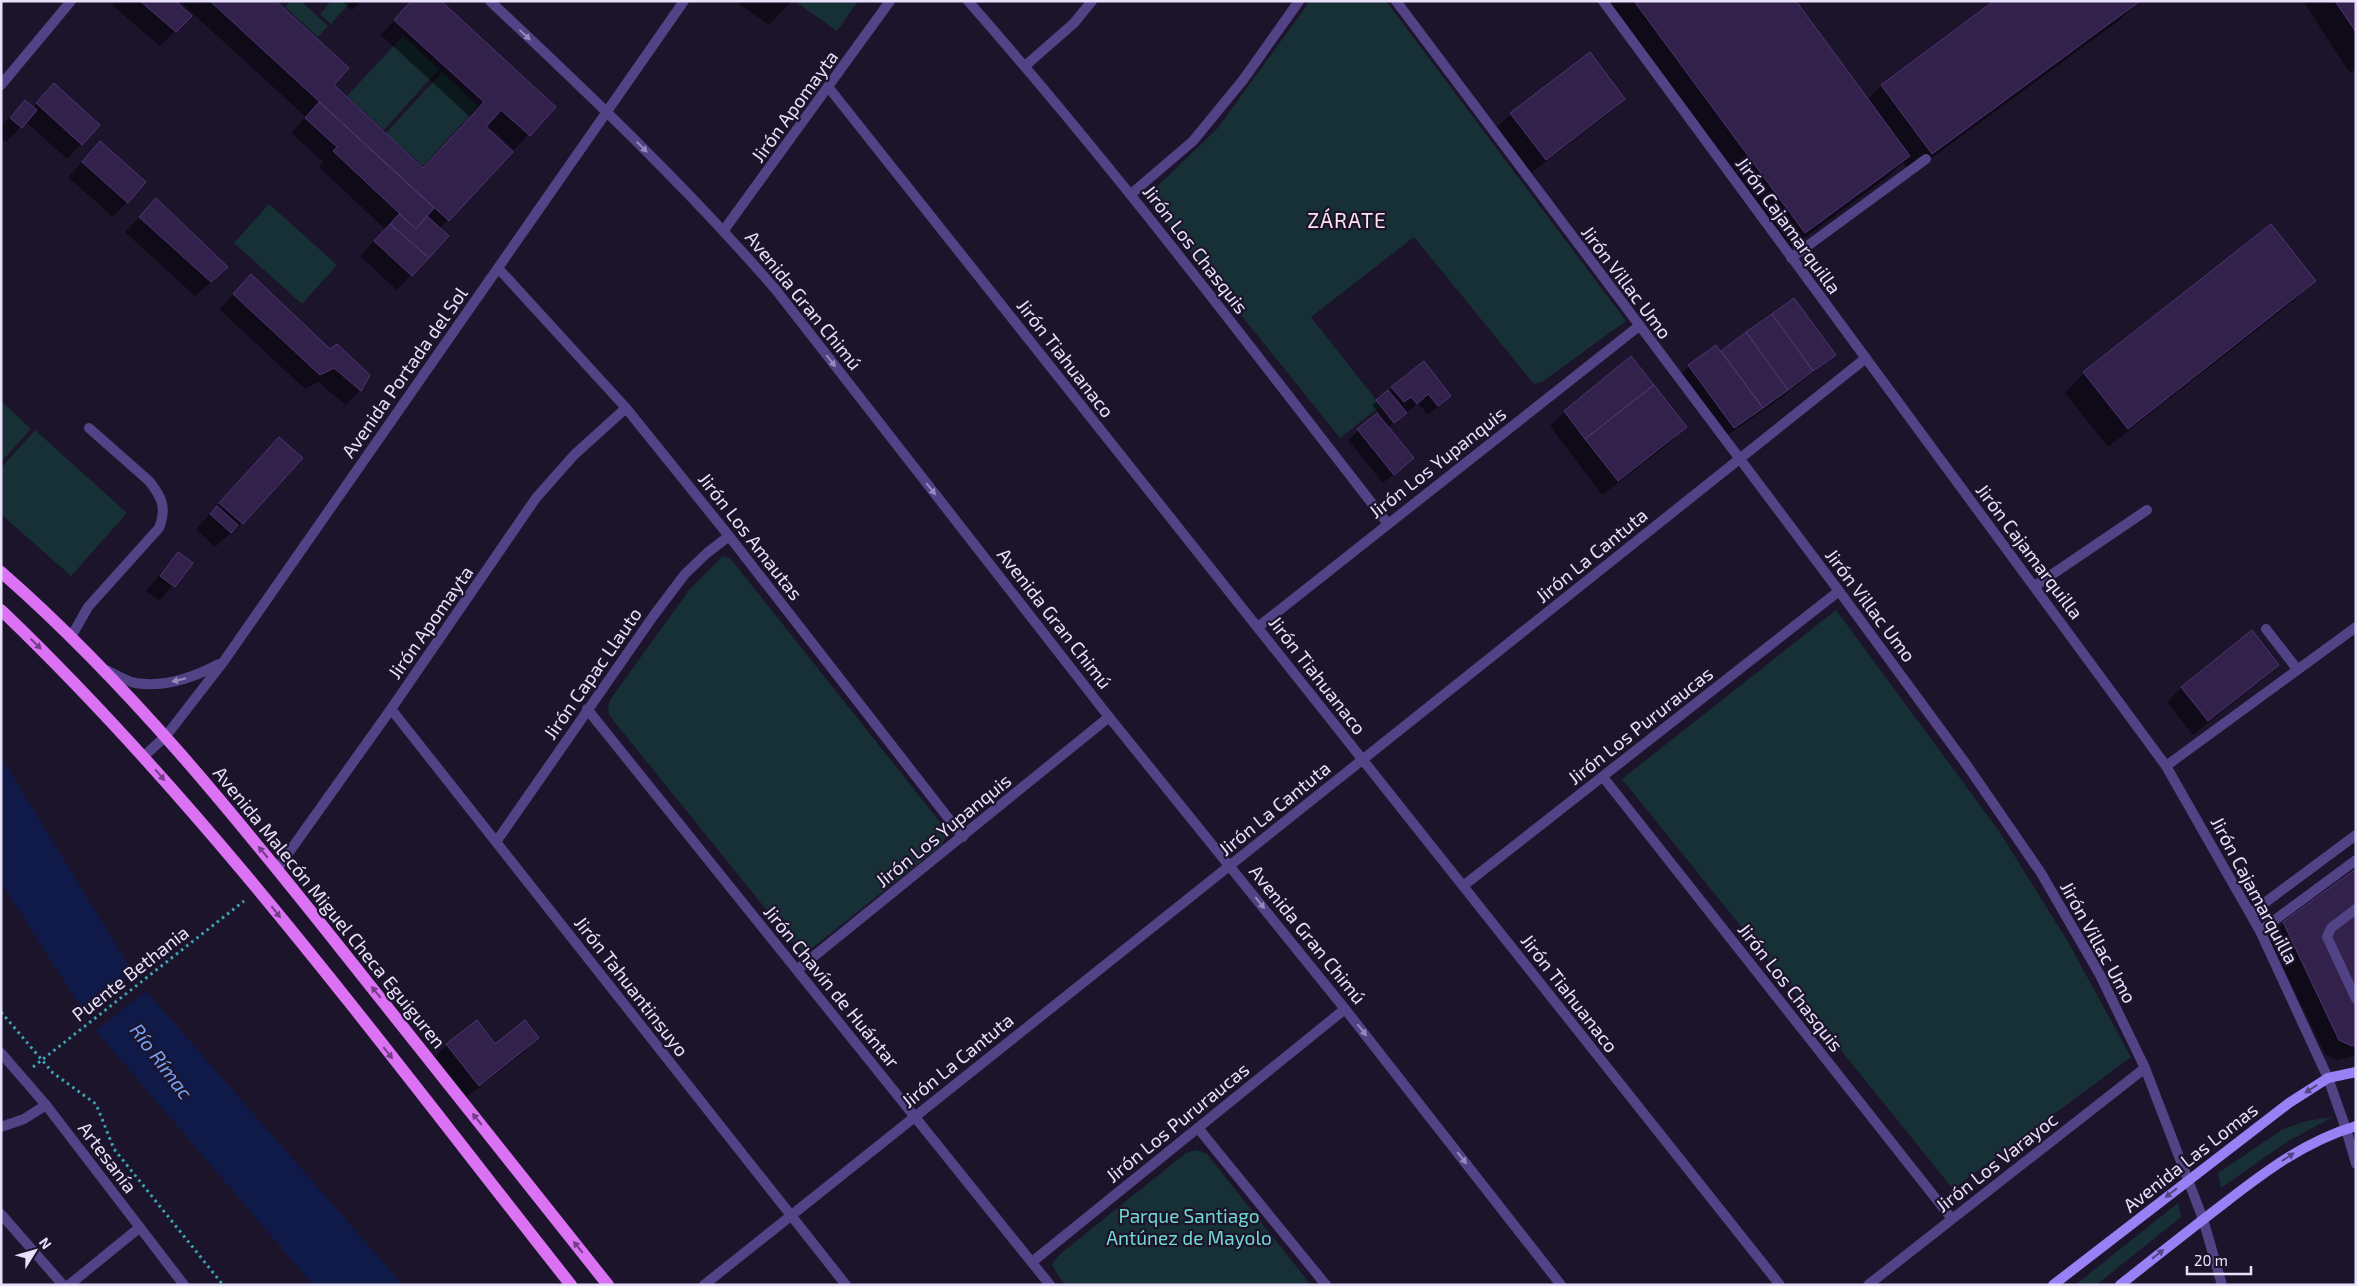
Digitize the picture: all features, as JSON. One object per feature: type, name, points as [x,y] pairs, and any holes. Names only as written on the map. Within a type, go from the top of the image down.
[{"type":"main road","name":"Avenida Malecón Miguel Checa Eguiguren","points":[[1,572],[106,670],[166,736],[277,869],[608,1285]]},
{"type":"main road","points":[[1,610],[74,681],[144,756],[260,891],[571,1285]]},
{"type":"main road","name":"Avenida Las Lomas","points":[[2053,1285],[2289,1104],[2328,1078],[2356,1072]]},
{"type":"main road","points":[[2120,1285],[2259,1176],[2322,1138],[2351,1128]]},
{"type":"street","points":[[1,85],[71,1]]},
{"type":"street","name":"Avenida Gran Chimú","points":[[490,1],[607,111],[724,230],[776,290],[1109,717],[1345,1009],[1561,1285]]},
{"type":"street","name":"Avenida Portada del Sol","points":[[144,756],[166,736],[224,661],[684,1]]},
{"type":"street","name":"Jirón Apomayta","points":[[724,230],[829,88],[890,1]]},
{"type":"street","name":"Jirón Los Chasquis","points":[[968,1],[1025,66],[1131,194],[1388,524]]},
{"type":"street","points":[[1025,66],[1074,23],[1092,1]]},
{"type":"street","points":[[1131,194],[1193,141],[1243,80],[1299,1]]},
{"type":"street","name":"Jirón Villac Umo","points":[[1396,1],[1839,591],[1966,764],[2042,873],[2100,975],[2145,1068],[2203,1219],[2222,1285]]},
{"type":"street","name":"Jirón Cajamarquilla","points":[[1603,1],[2166,766],[2260,930],[2351,1128],[2356,1164]]},
{"type":"street","name":"Jirón Tiahuanaco","points":[[829,88],[1780,1285]]},
{"type":"street","points":[[1792,258],[1926,159]]},
{"type":"street","name":"Jirón Los Amautas","points":[[498,268],[626,408],[729,536],[963,837]]},
{"type":"street","name":"Jirón Los Yupanquis","points":[[1258,628],[1639,326]]},
{"type":"street","name":"Jirón La Cantuta","points":[[704,1285],[1866,358]]},
{"type":"street","name":"Jirón Apomayta","points":[[277,869],[391,710],[536,498],[574,455],[626,408]]},
{"type":"street","points":[[71,637],[88,607],[159,528],[164,516],[163,504],[157,491],[149,481],[89,428]]},
{"type":"street","points":[[2035,586],[2146,510]]},
{"type":"street","name":"Jirón Capac Llauto","points":[[496,842],[587,709],[685,574],[707,553],[729,536]]},
{"type":"street","name":"Jirón Los Pururaucas","points":[[1463,886],[1839,591]]},
{"type":"street","points":[[2166,766],[2356,627]]},
{"type":"street","points":[[2266,629],[2298,670]]},
{"type":"street","points":[[106,670],[134,683],[158,684],[180,681],[201,674],[224,661]]},
{"type":"street","name":"Jirón Chavín de Huántar","points":[[587,709],[1050,1285]]},
{"type":"street","name":"Jirón Tahuantinsuyo","points":[[391,710],[846,1285]]},
{"type":"street","name":"Jirón Los Yupanquis","points":[[797,970],[1109,717]]},
{"type":"street","name":"Jirón Los Chasquis","points":[[1603,777],[1952,1219]]},
{"type":"street","points":[[2251,913],[2356,835]]},
{"type":"street","points":[[2260,930],[2356,860]]},
{"type":"street","points":[[2356,910],[2331,928],[2327,937],[2356,999]]},
{"type":"street","name":"Jirón Los Pururaucas","points":[[1032,1262],[1345,1009]]},
{"type":"street","name":"Artesanía","points":[[1,1053],[46,1105],[184,1285]]},
{"type":"street","name":"Jirón Los Varayoc","points":[[1868,1285],[2145,1068]]},
{"type":"street","points":[[1,1127],[24,1119],[46,1105]]},
{"type":"street","points":[[1198,1128],[1326,1285]]},
{"type":"street","points":[[1,1214],[63,1285]]},
{"type":"street","points":[[69,1285],[139,1228]]},
{"type":"path","name":"Puente Bethania","points":[[28,1071],[244,901]]},
{"type":"path","points":[[1,1012],[53,1073],[96,1104],[114,1149],[223,1285]]},
{"type":"green space","points":[[290,1],[301,1],[328,26],[318,37],[285,7]]},
{"type":"green space","points":[[331,1],[351,1],[331,24],[320,14]]},
{"type":"green space","points":[[795,1],[858,1],[837,31]]},
{"type":"green space","points":[[1310,1],[1386,1],[1626,321],[1542,382],[1534,384],[1414,237],[1311,317],[1381,406],[1340,438],[1146,197],[1217,129]]},
{"type":"green space","points":[[403,36],[439,69],[384,130],[347,96]]},
{"type":"green space","points":[[442,72],[478,106],[423,166],[386,133]]},
{"type":"green space","points":[[269,204],[337,265],[302,304],[234,243]]},
{"type":"green space","points":[[1,401],[31,429],[1,462]]},
{"type":"green space","points":[[35,430],[127,513],[71,576],[1,514],[1,468]]},
{"type":"green space","points":[[723,556],[730,558],[944,827],[946,836],[942,845],[812,948],[802,952],[609,715],[610,700],[689,590]]},
{"type":"green space","points":[[1836,610],[1999,831],[2068,942],[2131,1057],[1953,1189],[1622,779]]},
{"type":"green space","points":[[2333,1117],[2288,1141],[2221,1188],[2218,1173],[2283,1129],[2306,1121]]},
{"type":"green space","name":"Parque Santiago Antúnez de Mayolo","points":[[1197,1150],[1207,1154],[1311,1285],[1065,1285],[1052,1264],[1059,1255],[1186,1153]]},
{"type":"green space","points":[[2178,1203],[2181,1217],[2096,1285],[2075,1285]]},
{"type":"water","name":"Río Rímac","points":[[1,757],[140,984],[403,1285],[313,1285],[97,1032],[1,883]]},
{"type":"pier","points":[[135,972],[148,990],[94,1032],[82,1013]]},
{"type":"building","points":[[140,1],[175,1],[192,16],[176,32]]},
{"type":"building","points":[[210,1],[276,1],[349,68],[334,85],[423,168],[484,102],[394,20],[411,1],[441,1],[556,107],[530,136],[501,110],[486,127],[513,152],[449,221]]},
{"type":"building","points":[[1634,1],[1796,1],[1910,156],[1805,233]]},
{"type":"building","points":[[1994,1],[2140,1],[1932,154],[1881,85]]},
{"type":"building","points":[[2335,1],[2356,1],[2356,32]]},
{"type":"building","points":[[1590,52],[1625,99],[1546,160],[1510,113]]},
{"type":"building","points":[[54,83],[100,125],[82,145],[36,103]]},
{"type":"building","points":[[25,100],[37,110],[22,128],[10,118]]},
{"type":"building","points":[[319,102],[434,208],[416,229],[333,151],[337,147],[305,118]]},
{"type":"building","points":[[100,141],[146,182],[128,203],[82,162]]},
{"type":"building","points":[[156,198],[228,267],[211,282],[139,217]]},
{"type":"building","points":[[399,214],[416,229],[427,216],[449,236],[429,258],[390,224]]},
{"type":"building","points":[[390,224],[429,258],[412,276],[374,241]]},
{"type":"building","points":[[2271,224],[2316,281],[2128,429],[2083,372]]},
{"type":"building","points":[[251,274],[330,349],[337,344],[370,375],[361,391],[334,368],[320,375],[233,294]]},
{"type":"building","points":[[1794,298],[1836,355],[1813,371],[1772,314]]},
{"type":"building","points":[[1772,314],[1813,371],[1788,390],[1746,332]]},
{"type":"building","points":[[1746,332],[1788,390],[1763,408],[1721,351]]},
{"type":"building","points":[[1716,345],[1763,408],[1734,428],[1688,365]]},
{"type":"building","points":[[1631,356],[1654,385],[1585,439],[1564,411]]},
{"type":"building","points":[[1424,361],[1451,396],[1438,406],[1428,394],[1417,404],[1411,397],[1404,402],[1391,387]]},
{"type":"building","points":[[1654,385],[1687,427],[1618,481],[1585,439]]},
{"type":"building","points":[[1388,390],[1407,413],[1394,423],[1376,400]]},
{"type":"building","points":[[1377,413],[1414,458],[1394,475],[1357,429]]},
{"type":"building","points":[[279,437],[303,458],[243,524],[219,503]]},
{"type":"building","points":[[217,506],[238,525],[231,533],[210,514]]},
{"type":"building","points":[[178,552],[193,563],[175,587],[160,576]]},
{"type":"building","points":[[2252,630],[2279,665],[2208,721],[2181,687]]},
{"type":"building","points":[[2356,869],[2356,1045],[2352,1046],[2339,1040],[2283,922]]},
{"type":"building","points":[[477,1020],[495,1044],[525,1020],[539,1038],[479,1086],[446,1044]]},
{"type":"district","name":"ZÁRATE","points":[[1347,219]]}]
